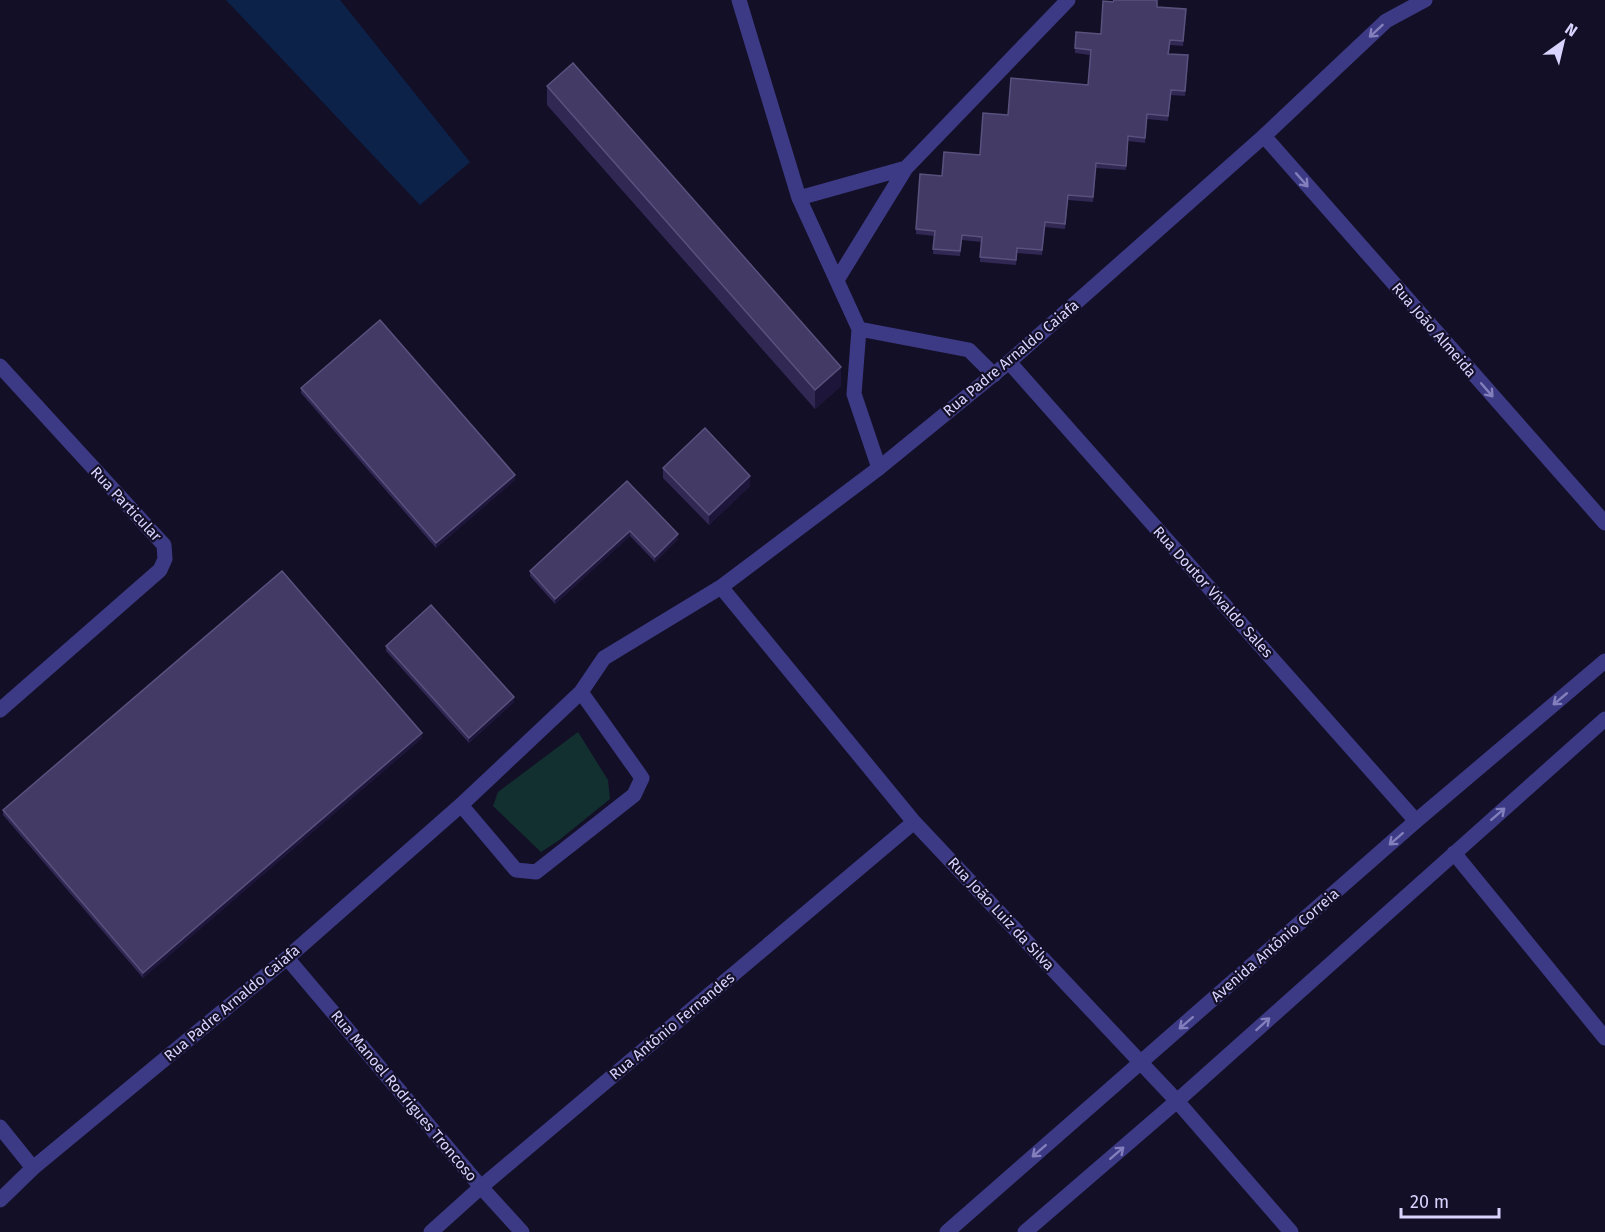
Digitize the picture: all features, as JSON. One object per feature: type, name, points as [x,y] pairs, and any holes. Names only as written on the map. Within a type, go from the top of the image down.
[{"type":"street","points":[[739,0],[799,198],[859,330],[854,394],[879,468]]},
{"type":"street","points":[[837,280],[906,168],[1068,0]]},
{"type":"street","name":"Rua Padre Arnaldo Caiafa","points":[[0,1200],[33,1168],[287,958],[462,805],[580,692],[604,658],[721,587],[879,468],[1009,362],[1264,136],[1386,21],[1425,0]]},
{"type":"street","name":"Rua João Almeida","points":[[1264,136],[1605,523]]},
{"type":"street","points":[[799,198],[906,168]]},
{"type":"street","points":[[859,330],[969,350],[994,375]]},
{"type":"street","name":"Rua Doutor Vivaldo Sales","points":[[1009,362],[1416,821]]},
{"type":"street","name":"Rua Particular","points":[[0,366],[164,545],[165,559],[160,570],[0,710]]},
{"type":"street","name":"Rua João Luiz da Silva","points":[[721,587],[914,822],[1177,1101],[1292,1232]]},
{"type":"street","name":"Avenida Antônio Correia","points":[[947,1232],[1416,821],[1605,661]]},
{"type":"street","points":[[462,805],[516,870],[536,872],[634,795],[642,778],[580,692]]},
{"type":"street","points":[[1025,1232],[1177,1101],[1605,719]]},
{"type":"street","name":"Rua Antônio Fernandes","points":[[431,1232],[481,1187],[914,822]]},
{"type":"street","points":[[1454,853],[1605,1038]]},
{"type":"street","name":"Rua Manoel Rodrigues Troncoso","points":[[287,958],[481,1187],[522,1232]]},
{"type":"street","points":[[0,1127],[33,1168]]},
{"type":"green space","points":[[578,732],[608,780],[610,799],[541,852],[493,806],[498,792]]},
{"type":"water","points":[[226,0],[340,0],[470,162],[420,205]]},
{"type":"building","points":[[1114,0],[1157,0],[1157,7],[1186,9],[1183,41],[1170,40],[1168,54],[1188,55],[1185,91],[1171,90],[1168,116],[1147,114],[1145,138],[1128,136],[1126,166],[1096,163],[1093,197],[1068,195],[1065,224],[1045,222],[1042,250],[1017,248],[1016,260],[980,257],[982,237],[962,235],[960,251],[933,249],[935,231],[916,229],[920,174],[942,176],[944,152],[980,155],[983,113],[1008,115],[1011,78],[1088,85],[1091,50],[1075,48],[1076,32],[1101,34],[1103,1],[1113,2]]},
{"type":"building","points":[[573,63],[841,367],[815,390],[547,86]]},
{"type":"building","points":[[380,320],[515,475],[436,543],[301,388]]},
{"type":"building","points":[[705,428],[750,476],[709,515],[663,468]]},
{"type":"building","points":[[627,481],[678,534],[655,557],[630,531],[555,599],[530,571]]},
{"type":"building","points":[[282,571],[422,733],[143,973],[3,810]]},
{"type":"building","points":[[431,605],[514,697],[469,738],[386,646]]}]
